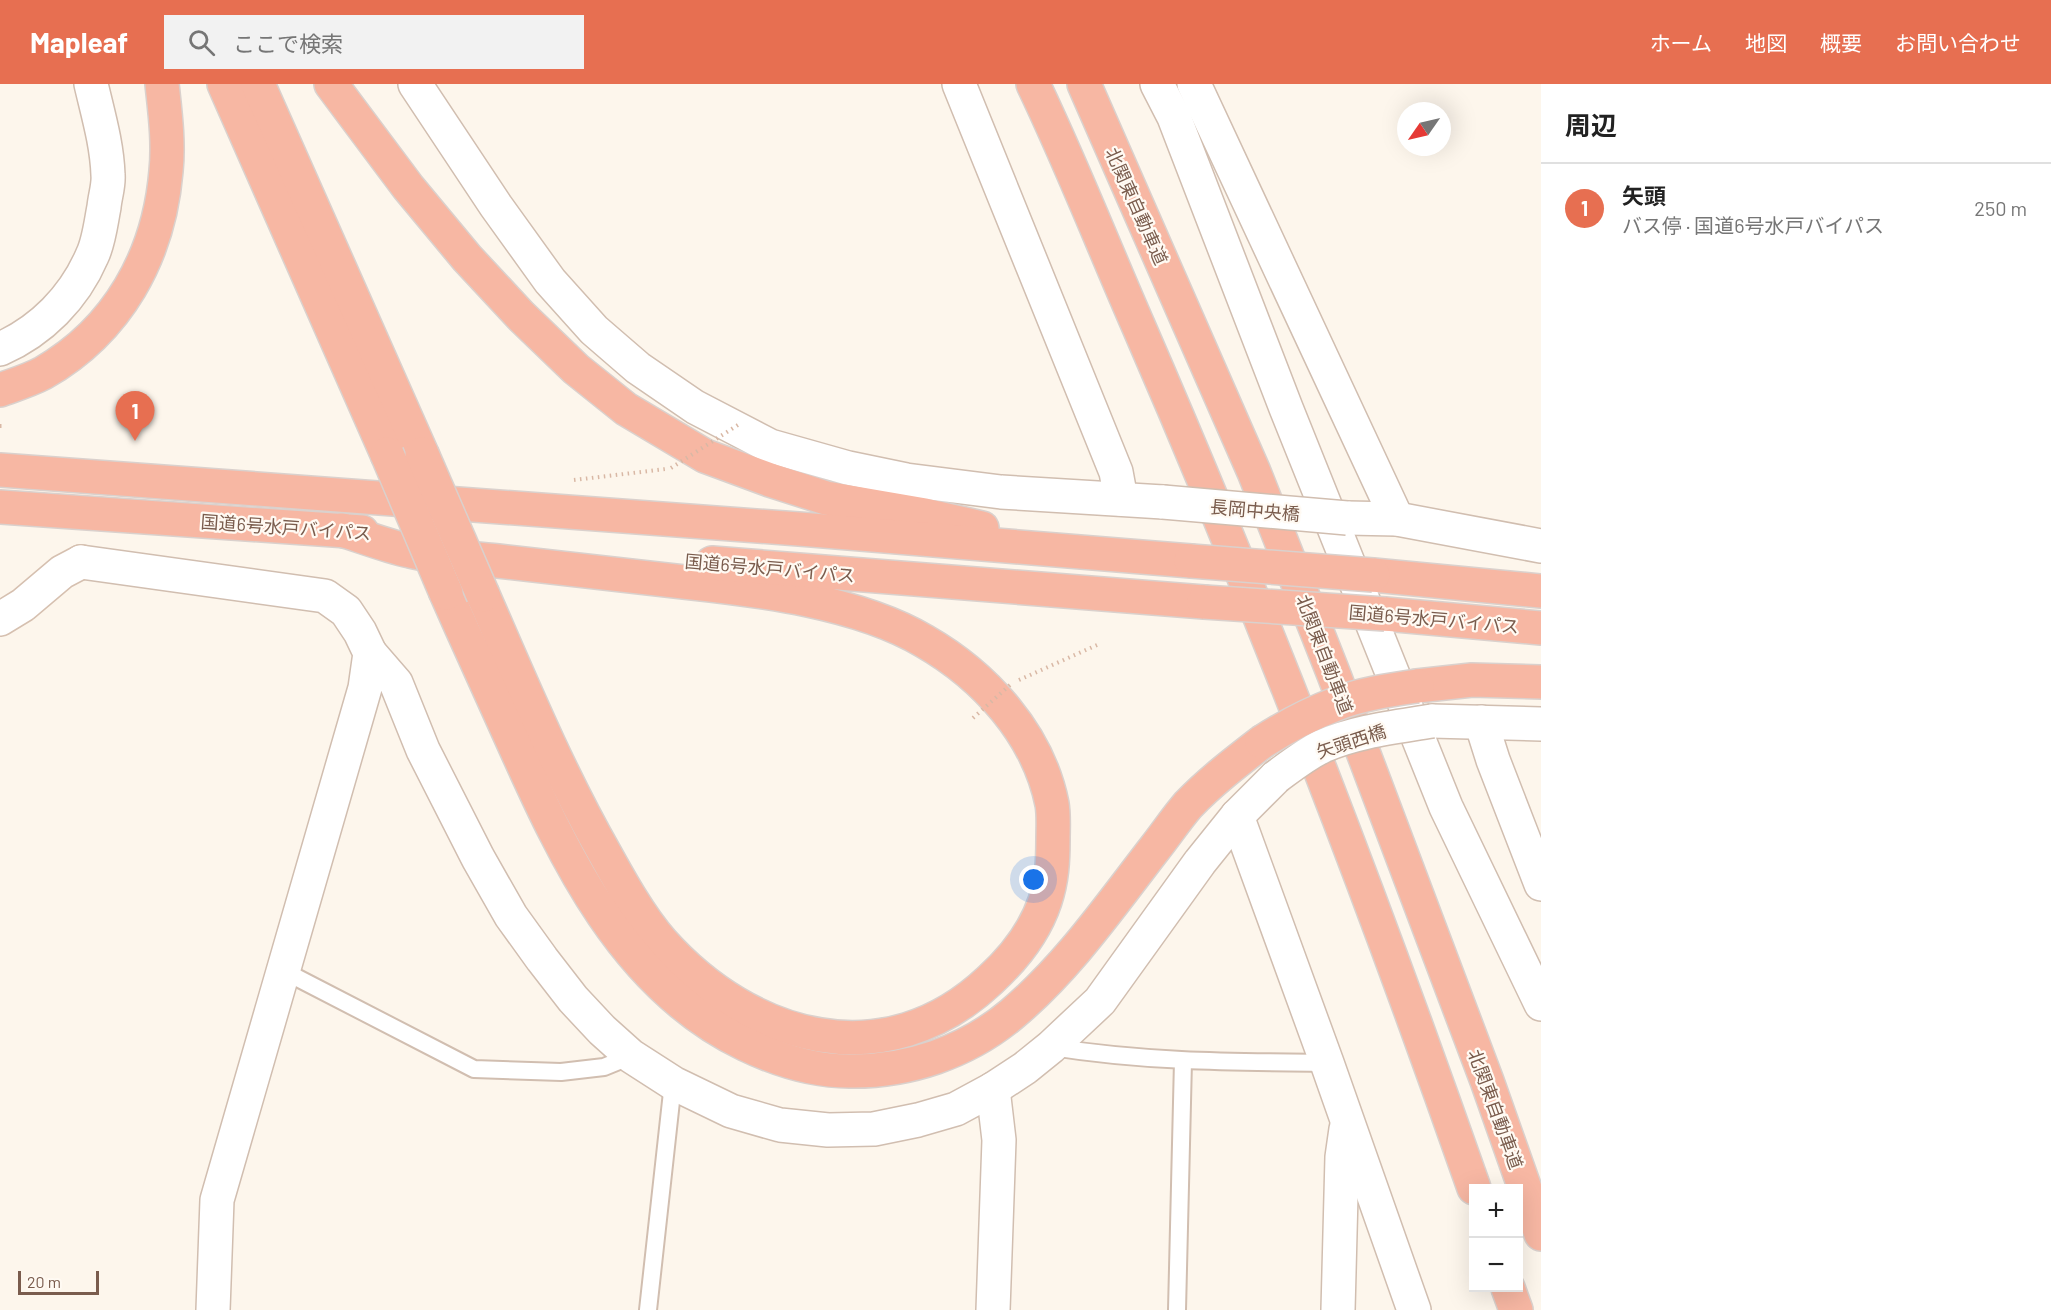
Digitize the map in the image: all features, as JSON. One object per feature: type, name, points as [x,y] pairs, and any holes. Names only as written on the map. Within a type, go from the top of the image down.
[{"type":"highway","points":[[0,390],[42,374],[80,346],[110,319],[132,287],[148,252],[161,214],[167,169],[166,121],[162,84]]},
{"type":"highway","points":[[224,84],[446,593],[546,815],[597,908],[626,948],[687,1009],[722,1033],[759,1051],[793,1063],[831,1071],[871,1071],[909,1065],[946,1054],[979,1037],[1010,1016],[1038,991],[1067,960],[1188,806],[1224,772],[1262,742],[1291,724],[1337,703],[1378,692],[1472,680],[1541,682]]},
{"type":"highway","points":[[258,84],[422,454],[483,595],[539,726],[577,805],[620,881],[660,940],[702,980],[739,1006],[779,1026],[826,1036],[869,1038],[910,1030],[940,1016],[973,996],[1002,969],[1028,937],[1045,902],[1053,870],[1053,808],[1044,774],[1030,742],[980,681],[923,640],[889,624],[802,599],[741,588],[411,552],[342,530]]},
{"type":"highway","points":[[331,84],[408,187],[467,258],[521,316],[576,369],[626,410],[705,456],[825,498],[925,515],[1104,555]]},
{"type":"highway","points":[[1033,84],[1202,472],[1290,688],[1473,1184]]},
{"type":"highway","name":"北関東自動車道","points":[[1084,84],[1254,472],[1330,664],[1487,1081],[1541,1234]]},
{"type":"highway","name":"国道6号水戸バイパス","points":[[0,470],[812,530],[1373,575],[1541,591]]},
{"type":"highway","name":"国道6号水戸バイパス","points":[[0,507],[342,530],[858,576],[1385,614],[1541,628]]},
{"type":"highway","points":[[1510,1292],[1516,1310]]},
{"type":"street","points":[[0,349],[20,340],[50,317],[74,288],[93,255],[102,218],[108,177],[103,135],[91,84]]},
{"type":"street","name":"長岡中央橋","points":[[416,84],[496,206],[550,281],[594,330],[638,368],[694,407],[770,446],[848,468],[906,480],[1001,492],[1163,502],[1347,518],[1397,519],[1541,546]]},
{"type":"street","points":[[959,84],[1116,472],[1120,499]]},
{"type":"street","points":[[1157,84],[1174,117],[1286,408],[1446,807],[1541,1004]]},
{"type":"street","points":[[1194,84],[1397,519]]},
{"type":"street","name":"矢頭西橋","points":[[0,619],[23,605],[62,572],[81,562],[325,596],[346,611],[370,653],[396,683],[423,750],[478,858],[511,916],[573,999],[602,1030],[631,1056],[673,1083],[731,1111],[780,1125],[828,1130],[874,1129],[956,1109],[1025,1068],[1100,1001],[1200,862],[1237,816],[1276,777],[1300,759],[1323,746],[1382,729],[1432,721],[1541,724]]},
{"type":"street","points":[[213,1310],[217,1200],[365,688],[370,653]]},
{"type":"street","points":[[1480,722],[1541,884]]},
{"type":"street","points":[[1237,816],[1328,1063],[1414,1310]]},
{"type":"street","points":[[993,1089],[999,1140],[993,1310]]},
{"type":"street","points":[[1338,1310],[1342,1157],[1348,1121]]},
{"type":"lane","points":[[282,970],[474,1069],[561,1072],[604,1067],[631,1056]]},
{"type":"lane","points":[[1051,1047],[1094,1054],[1183,1062],[1328,1063]]},
{"type":"lane","points":[[1177,1310],[1183,1062]]},
{"type":"lane","points":[[648,1310],[673,1083]]},
{"type":"path","points":[[574,480],[671,468],[741,423]]},
{"type":"path","points":[[973,718],[1010,685],[1097,645]]},
{"type":"place","name":"矢頭","points":[[135,441]]}]
